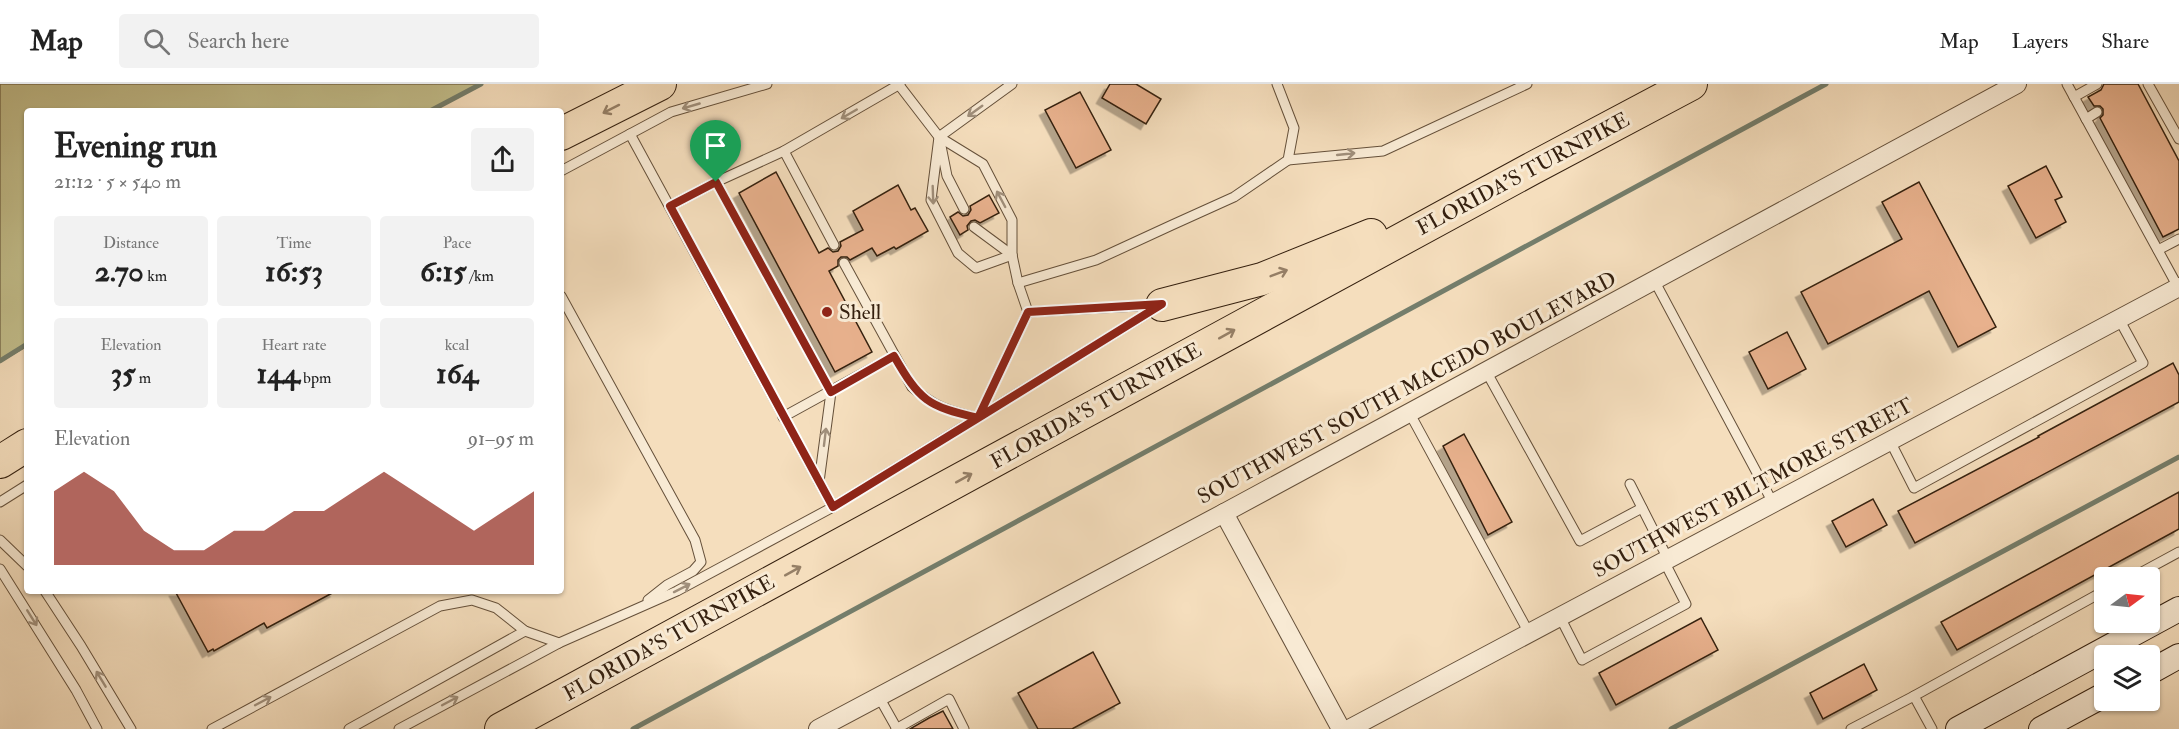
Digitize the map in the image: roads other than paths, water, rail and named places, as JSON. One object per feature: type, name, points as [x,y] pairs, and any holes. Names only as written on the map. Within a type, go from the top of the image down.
[{"type":"highway","points":[[564,132],[660,84]]},
{"type":"highway","name":"FLORIDA'S TURNPIKE","points":[[501,729],[1691,84]]},
{"type":"highway","points":[[1162,304],[1262,279],[1358,242],[1464,189],[1531,169]]},
{"type":"highway","points":[[0,462],[24,447]]},
{"type":"main road","points":[[2119,645],[2179,609]]},
{"type":"main road","points":[[2160,666],[2179,656]]},
{"type":"main road","points":[[1958,729],[2094,659]]},
{"type":"main road","points":[[1984,729],[2083,676],[2094,665]]},
{"type":"main road","points":[[2041,729],[2094,700]]},
{"type":"street","name":"SOUTHWEST SOUTH MACEDO BOULEVARD","points":[[818,729],[1224,513],[2017,84]]},
{"type":"street","name":"SOUTHWEST BILTMORE STREET","points":[[1349,729],[2179,287]]},
{"type":"street","points":[[1224,513],[1341,729]]},
{"type":"lane","points":[[564,169],[670,112],[767,84]]},
{"type":"lane","points":[[754,88],[779,84]]},
{"type":"lane","points":[[670,206],[716,182],[784,152],[898,84],[939,137],[983,164],[1012,220],[1012,255],[1028,312],[978,418]]},
{"type":"lane","points":[[1012,84],[939,137],[931,200],[958,253],[976,268],[1012,255]]},
{"type":"lane","points":[[1277,84],[1294,128],[1288,160]]},
{"type":"lane","points":[[1018,283],[1096,260],[1193,216],[1234,197],[1288,160],[1383,151],[1527,84]]},
{"type":"lane","points":[[2067,84],[2179,287]]},
{"type":"lane","points":[[2074,97],[2097,84]]},
{"type":"lane","points":[[2145,85],[2166,126],[2179,139]]},
{"type":"lane","points":[[2086,119],[2097,112]]},
{"type":"lane","points":[[630,134],[833,507]]},
{"type":"lane","points":[[939,137],[947,176],[964,209]]},
{"type":"lane","points":[[784,152],[834,245]]},
{"type":"lane","points":[[2107,157],[2118,152]]},
{"type":"lane","points":[[716,182],[831,392],[819,483]]},
{"type":"lane","points":[[2130,199],[2140,194]]},
{"type":"lane","points":[[2148,231],[2156,225]]},
{"type":"lane","points":[[974,227],[1012,255]]},
{"type":"lane","points":[[2158,250],[2179,239]]},
{"type":"lane","points":[[844,263],[912,387],[928,402],[952,412],[978,418]]},
{"type":"lane","points":[[1654,280],[1773,503]]},
{"type":"lane","points":[[564,301],[695,540],[701,562],[693,571],[667,585],[639,607]]},
{"type":"lane","points":[[1028,312],[1162,304]]},
{"type":"lane","points":[[399,729],[559,644],[677,591],[833,507],[1162,304]]},
{"type":"lane","points":[[1890,441],[1914,488],[2143,363],[2119,319]]},
{"type":"lane","points":[[783,417],[894,356]]},
{"type":"lane","points":[[1486,371],[1580,541],[1642,508]]},
{"type":"lane","points":[[1409,412],[1529,633]]},
{"type":"lane","points":[[1560,617],[1582,660],[1686,604],[1630,483]]},
{"type":"lane","points":[[0,502],[24,487]]},
{"type":"lane","points":[[0,540],[24,563]]},
{"type":"lane","points":[[2151,567],[2179,552]]},
{"type":"lane","points":[[0,569],[70,680],[97,729]]},
{"type":"lane","points":[[47,594],[131,729]]},
{"type":"lane","points":[[1851,729],[2094,597]]},
{"type":"lane","points":[[212,729],[440,606],[472,600],[496,608],[525,632],[559,644]]},
{"type":"lane","points":[[349,729],[525,632]]},
{"type":"lane","points":[[1914,696],[1932,729]]},
{"type":"lane","points":[[879,697],[896,729],[949,699],[964,729]]},
{"type":"waterway","points":[[436,108],[481,84]]},
{"type":"waterway","points":[[633,729],[1826,84]]},
{"type":"waterway","points":[[0,361],[24,346]]},
{"type":"waterway","points":[[1671,729],[2179,457]]},
{"type":"place","name":"Shell","points":[[827,312]]}]
